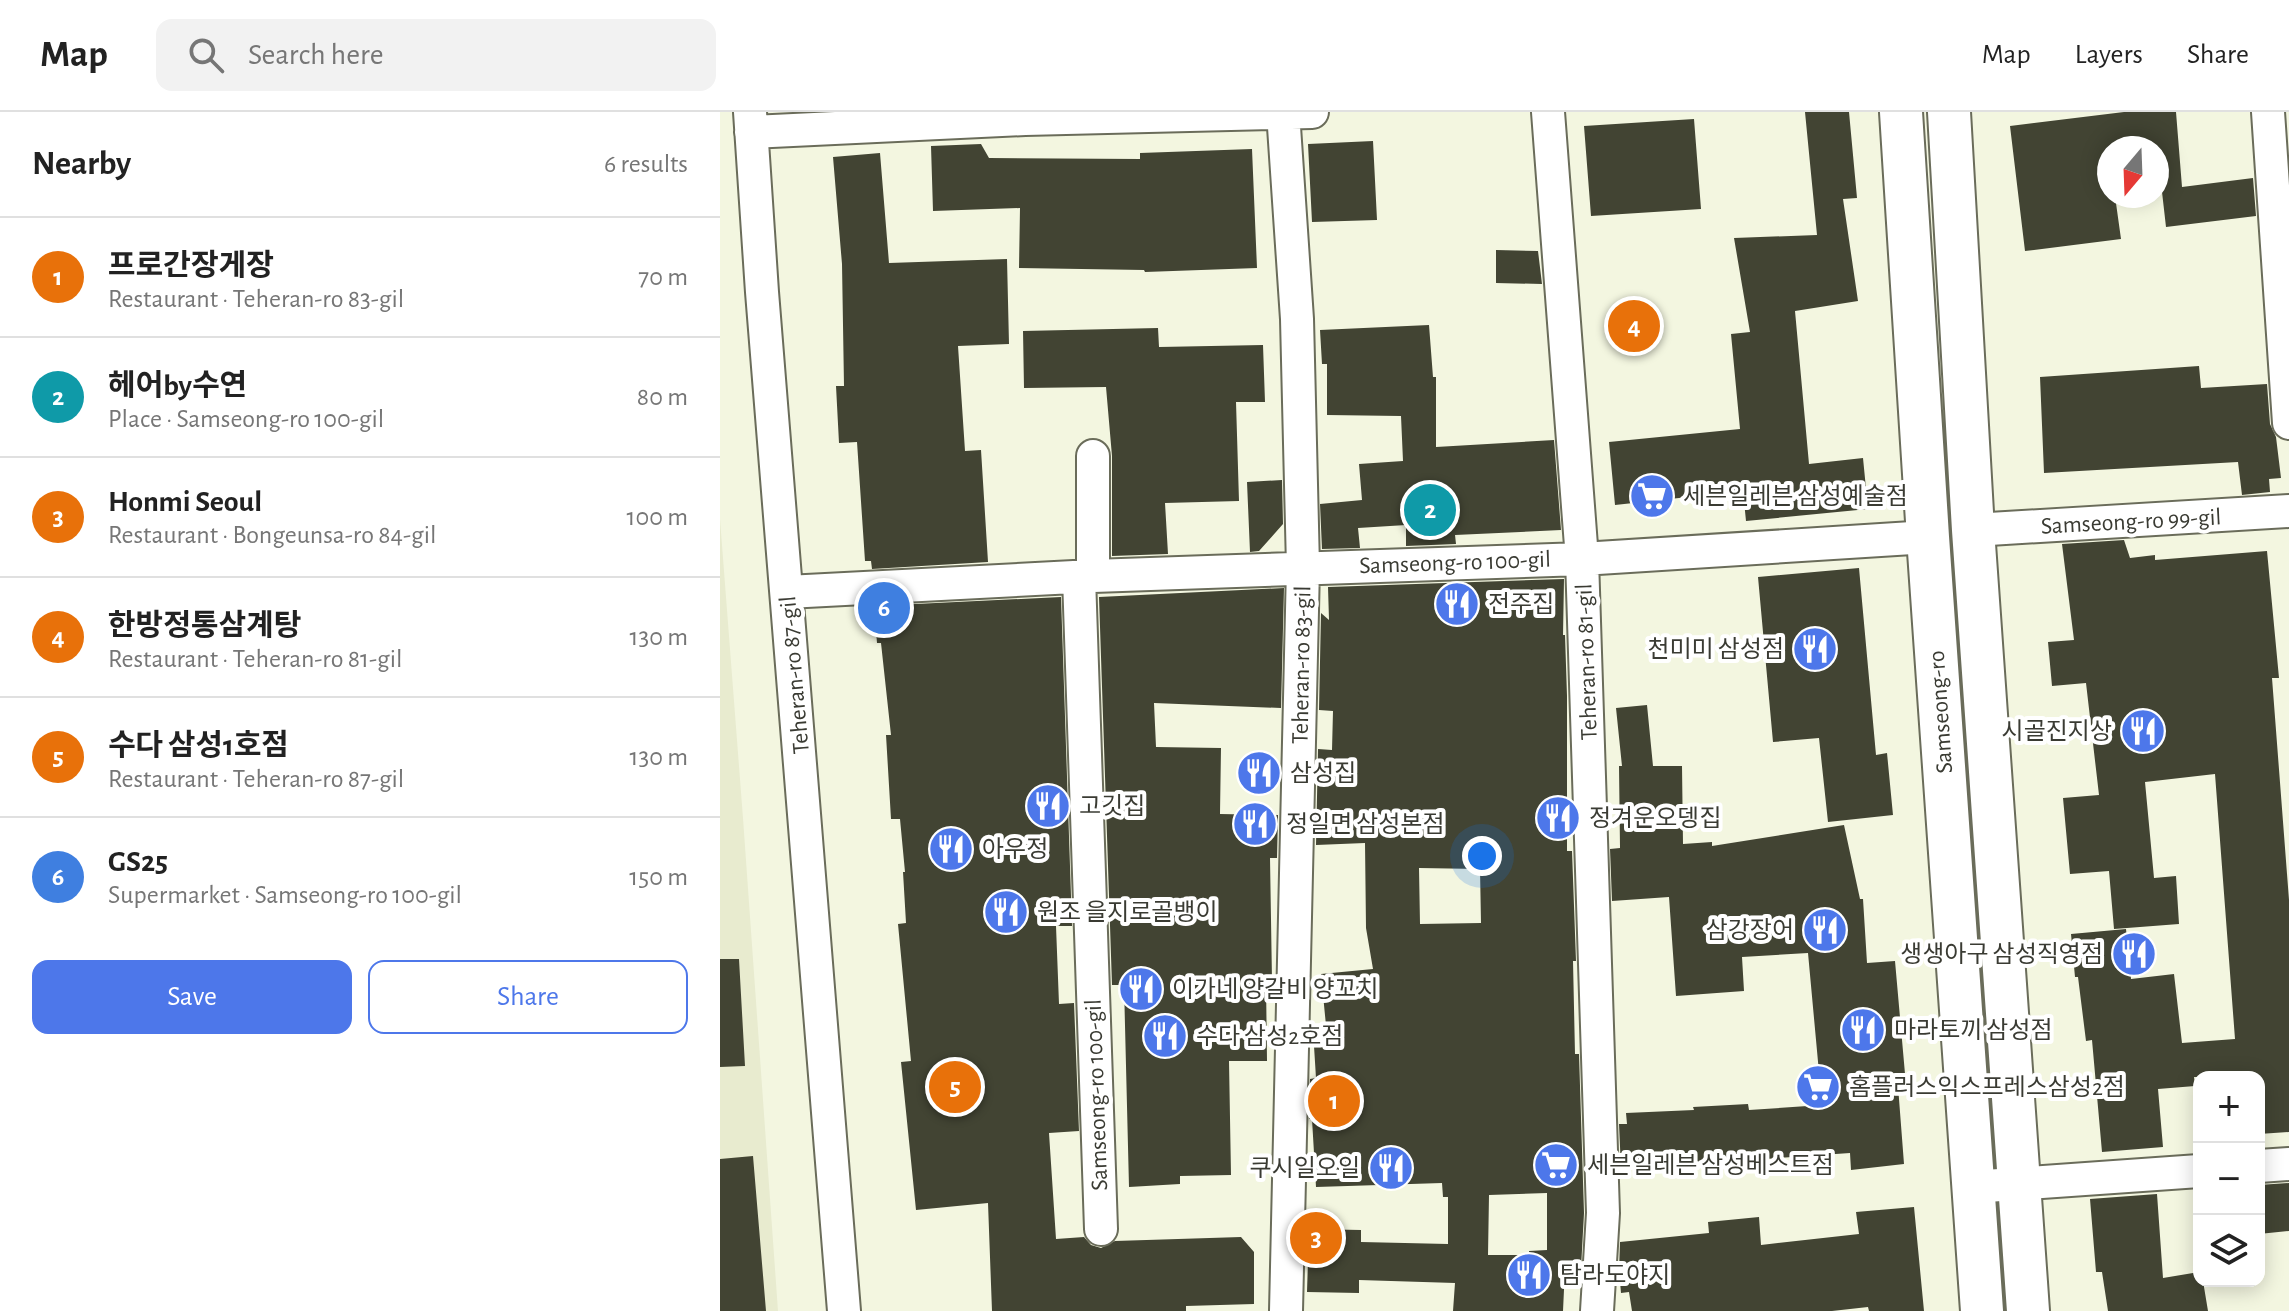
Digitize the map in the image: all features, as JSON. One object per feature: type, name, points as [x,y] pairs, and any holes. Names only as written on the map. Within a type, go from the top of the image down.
[{"type":"main road","name":"Samseong-ro","points":[[1901,112],[1982,1311]]},
{"type":"main road","name":"Samseong-ro","points":[[1949,112],[1973,530],[2028,1311]]},
{"type":"street","points":[[750,122],[1293,112]]},
{"type":"street","name":"Teheran-ro 83-gil","points":[[1286,1311],[1303,567],[1293,112]]},
{"type":"street","name":"Teheran-ro 81-gil","points":[[1548,112],[1582,559],[1603,1213],[1597,1311]]},
{"type":"street","points":[[2268,112],[2289,423]]},
{"type":"street","name":"Teheran-ro 87-gil","points":[[750,122],[844,1311]]},
{"type":"street","points":[[1086,576],[1093,456]]},
{"type":"street","name":"Samseong-ro 99-gil","points":[[1973,530],[2289,511]]},
{"type":"street","name":"Samseong-ro 100-gil","points":[[787,592],[1086,576],[1582,559],[1928,537]]},
{"type":"street","name":"Samseong-ro 100-gil","points":[[1086,576],[1101,1229]]},
{"type":"street","points":[[2265,1166],[2289,1164]]},
{"type":"street","points":[[1972,1187],[2193,1171]]},
{"type":"shaded area","points":[[720,519],[743,818],[778,1311],[720,1311]]},
{"type":"building","points":[[1805,112],[1849,112],[1857,198],[1843,199],[1858,301],[1795,311],[1809,464],[1863,458],[1868,509],[1746,521],[1743,491],[1615,505],[1609,442],[1740,429],[1731,334],[1750,332],[1734,238],[1817,235]]},
{"type":"building","points":[[2124,112],[2176,112],[2182,187],[2253,178],[2256,216],[2166,227],[2164,208],[2169,208],[2169,136],[2097,136],[2097,208],[2117,208],[2121,239],[2025,251],[2010,126]]},
{"type":"building","points":[[1694,119],[1701,209],[1591,216],[1584,126]]},
{"type":"building","points":[[1373,141],[1377,220],[1312,222],[1308,144]]},
{"type":"building","points":[[981,144],[989,158],[1140,159],[1140,153],[1252,149],[1257,268],[1145,272],[1019,268],[1020,208],[933,211],[931,146]]},
{"type":"building","points":[[880,153],[889,263],[1007,259],[1009,344],[958,346],[965,451],[981,450],[988,562],[872,569],[871,561],[865,561],[857,442],[839,443],[836,386],[844,386],[842,264],[833,157]]},
{"type":"building","points":[[1496,250],[1538,251],[1542,284],[1496,283]]},
{"type":"building","points":[[1429,325],[1433,377],[1436,377],[1436,447],[1554,440],[1561,530],[1455,535],[1456,544],[1406,546],[1406,525],[1358,528],[1360,548],[1322,549],[1320,504],[1362,500],[1359,464],[1403,461],[1401,416],[1327,415],[1327,364],[1322,364],[1320,330]]},
{"type":"building","points":[[1158,328],[1159,347],[1263,345],[1265,402],[1236,402],[1239,501],[1165,503],[1168,554],[1112,556],[1112,456],[1106,387],[1024,388],[1023,331]]},
{"type":"building","points":[[2199,366],[2201,388],[2267,384],[2270,424],[2276,437],[2281,478],[2269,479],[2270,492],[2242,495],[2238,462],[2044,473],[2040,377]]},
{"type":"building","points":[[1282,480],[1283,524],[1259,551],[1250,552],[1247,482]]},
{"type":"building","points":[[2124,540],[2130,558],[2155,555],[2155,560],[2267,551],[2279,678],[2272,678],[2289,900],[2289,1132],[2265,1134],[2265,1071],[2193,1071],[2193,1086],[2158,1089],[2163,1147],[2102,1152],[2092,1040],[2086,1041],[2071,934],[2126,929],[2131,979],[2174,974],[2182,1043],[2235,1039],[2215,774],[2145,782],[2154,878],[2176,876],[2179,924],[2114,929],[2109,871],[2070,874],[2063,798],[2099,795],[2086,683],[2052,686],[2048,642],[2074,640],[2062,544]]},
{"type":"building","points":[[1859,568],[1876,755],[1887,753],[1893,815],[1828,822],[1819,738],[1773,742],[1758,577]]},
{"type":"building","points":[[1564,579],[1567,851],[1572,851],[1575,1054],[1579,1054],[1584,1213],[1581,1268],[1565,1268],[1563,1311],[1453,1311],[1455,1283],[1359,1280],[1359,1293],[1307,1292],[1309,1229],[1361,1230],[1361,1242],[1448,1244],[1448,1197],[1443,1197],[1442,1183],[1316,1187],[1312,1119],[1309,1119],[1310,1079],[1316,1078],[1314,1046],[1328,1046],[1321,974],[1373,969],[1366,928],[1365,843],[1316,845],[1318,749],[1332,750],[1333,711],[1319,710],[1321,613],[1329,620],[1328,587]],"holes":[[[1419,868],[1480,869],[1481,923],[1420,924]],[[1547,1193],[1547,1250],[1529,1251],[1529,1255],[1488,1255],[1489,1195]]]},
{"type":"building","points":[[1284,588],[1281,708],[1154,703],[1156,747],[1221,748],[1220,814],[1278,815],[1277,858],[1270,858],[1272,981],[1266,981],[1267,1061],[1229,1061],[1231,1175],[1180,1176],[1180,1184],[1129,1187],[1124,985],[1112,985],[1099,597]]},
{"type":"building","points":[[1061,597],[1072,926],[1056,926],[1059,1004],[1074,1003],[1079,1131],[1049,1133],[1056,1239],[1084,1237],[1091,1245],[1101,1248],[1115,1241],[1241,1237],[1254,1252],[1254,1304],[1186,1306],[1186,1311],[992,1311],[988,1203],[916,1210],[901,1062],[911,1061],[898,924],[906,923],[905,872],[900,819],[891,819],[886,735],[891,735],[874,606]]},
{"type":"building","points":[[1647,705],[1653,766],[1682,766],[1683,844],[1712,842],[1712,846],[1844,825],[1860,899],[1863,899],[1867,963],[1895,961],[1906,1085],[1898,1086],[1904,1164],[1851,1170],[1850,1153],[1621,1169],[1619,1124],[1627,1124],[1626,1113],[1748,1104],[1749,1110],[1822,1105],[1808,953],[1742,957],[1744,991],[1676,996],[1669,897],[1612,901],[1610,849],[1620,848],[1619,766],[1622,766],[1616,708]]},
{"type":"building","points":[[720,959],[739,959],[745,1066],[720,1067]]},
{"type":"building","points":[[753,1156],[766,1311],[720,1311],[720,1159]]},
{"type":"building","points":[[2289,1183],[2289,1231],[2265,1233],[2265,1185]]},
{"type":"building","points":[[2157,1194],[2163,1278],[2193,1273],[2193,1287],[2204,1287],[2208,1311],[2108,1311],[2102,1272],[2096,1272],[2090,1199]]},
{"type":"building","points":[[1914,1207],[1924,1311],[1869,1311],[1868,1307],[1832,1311],[1632,1311],[1629,1292],[1621,1293],[1620,1242],[1709,1233],[1708,1222],[1759,1217],[1761,1245],[1859,1234],[1856,1212]]},
{"type":"place","name":"한방정통삼계탕","points":[[1634,326]]},
{"type":"place","name":"세븐일레븐 삼성예술점","points":[[1652,496]]},
{"type":"place","name":"헤어by수연","points":[[1430,510]]},
{"type":"place","name":"전주집","points":[[1457,604]]},
{"type":"place","name":"GS25","points":[[884,608]]},
{"type":"place","name":"천미미 삼성점","points":[[1815,649]]},
{"type":"place","name":"시골진지상","points":[[2143,731]]},
{"type":"place","name":"삼성집","points":[[1259,773]]},
{"type":"place","name":"고깃집","points":[[1048,806]]},
{"type":"place","name":"정겨운오뎅집","points":[[1558,818]]},
{"type":"place","name":"정일면 삼성본점","points":[[1255,824]]},
{"type":"place","name":"아우정","points":[[951,849]]},
{"type":"place","name":"원조 을지로골뱅이","points":[[1006,912]]},
{"type":"place","name":"삼강장어","points":[[1825,930]]},
{"type":"place","name":"생생아구 삼성직영점","points":[[2134,954]]},
{"type":"place","name":"이가네 양갈비 양꼬치","points":[[1141,989]]},
{"type":"place","name":"마라토끼 삼성점","points":[[1863,1030]]},
{"type":"place","name":"수다 삼성2호점","points":[[1165,1036]]},
{"type":"place","name":"수다 삼성1호점","points":[[955,1087]]},
{"type":"place","name":"홈플러스익스프레스삼성2점","points":[[1818,1087]]},
{"type":"place","name":"프로간장게장","points":[[1334,1101]]},
{"type":"place","name":"세븐일레븐 삼성베스트점","points":[[1556,1165]]},
{"type":"place","name":"쿠시일오일","points":[[1391,1168]]},
{"type":"place","name":"Honmi Seoul","points":[[1316,1238]]},
{"type":"place","name":"탐라도야지","points":[[1529,1275]]}]
